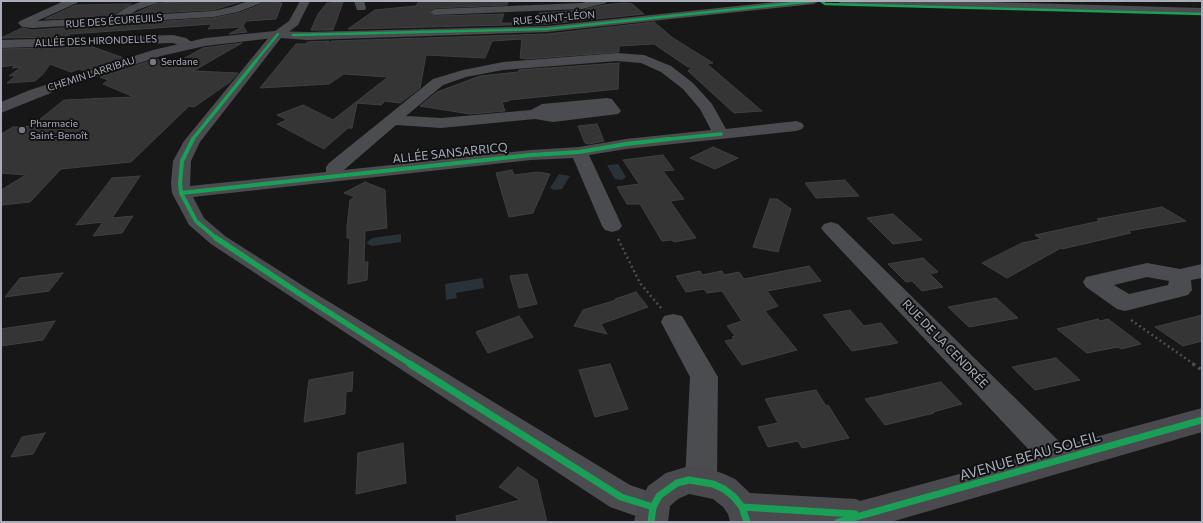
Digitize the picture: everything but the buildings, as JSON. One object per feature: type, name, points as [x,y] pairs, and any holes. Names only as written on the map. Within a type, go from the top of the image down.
[{"type":"street","name":"RUE DES ÉCUREUILS","points":[[73,1],[24,23],[26,25],[32,25],[112,22],[213,14],[234,10],[257,1]]},
{"type":"street","points":[[112,22],[132,8],[153,1]]},
{"type":"street","points":[[305,1],[294,23],[278,34],[192,141],[182,161],[180,183],[181,193],[196,221],[218,240],[300,294],[621,497],[652,514]]},
{"type":"street","points":[[392,34],[396,30],[435,12],[442,7],[445,1]]},
{"type":"street","points":[[435,12],[537,5],[582,6],[602,1]]},
{"type":"street","name":"RUE SAINT-LÉON","points":[[278,34],[306,36],[392,34],[515,35],[547,29],[814,1]]},
{"type":"street","points":[[842,1],[1202,11]]},
{"type":"street","name":"CHEMIN LARRIBAU","points":[[1,108],[35,93],[119,64],[190,45],[278,34]]},
{"type":"street","name":"ALLÉE DES HIRONDELLES","points":[[1,44],[173,39],[182,40],[190,45]]},
{"type":"street","points":[[335,175],[335,167],[438,82],[505,59],[617,57],[644,59],[666,69],[688,86],[707,107],[721,134]]},
{"type":"street","points":[[393,120],[441,123],[535,114]]},
{"type":"street","name":"ALLÉE SANSARRICQ","points":[[181,193],[335,175],[531,155],[579,152],[626,144],[796,126]]},
{"type":"street","points":[[579,152],[612,226]]},
{"type":"street","name":"RUE DE LA CENDRÉE","points":[[831,228],[1058,460]]},
{"type":"street","points":[[1180,276],[1180,290],[1125,303],[1094,282],[1147,270],[1180,276],[1202,271]]},
{"type":"street","points":[[673,322],[704,377],[701,481]]},
{"type":"street","name":"AVENUE BEAU SOLEIL","points":[[652,514],[659,496],[672,486],[689,480],[713,484],[724,489],[734,497],[744,515],[852,518],[1202,420]]},
{"type":"path","points":[[612,226],[640,283],[673,322]]},
{"type":"path","points":[[1125,303],[1122,312],[1202,370]]},
{"type":"shaded area","points":[[618,164],[626,177],[622,180],[615,179],[607,165]]},
{"type":"shaded area","points":[[559,174],[570,176],[562,189],[554,190],[550,188]]},
{"type":"shaded area","points":[[401,234],[401,242],[372,246],[366,243],[372,238]]},
{"type":"shaded area","points":[[482,278],[484,288],[456,293],[457,298],[446,300],[445,284]]},
{"type":"cycle path","points":[[293,35],[547,29],[814,1]]},
{"type":"cycle path","points":[[821,1],[825,4],[1202,14]]},
{"type":"cycle path","points":[[278,34],[192,141],[182,161],[180,183],[181,193],[196,221],[218,240],[300,294],[621,497],[653,507]]},
{"type":"cycle path","points":[[181,193],[531,155],[579,152],[626,144],[721,134]]},
{"type":"cycle path","points":[[838,522],[1202,420]]},
{"type":"cycle path","points":[[651,522],[653,507],[659,496],[677,483],[689,480],[713,484],[724,489],[734,497],[742,507],[747,522]]},
{"type":"cycle path","points":[[742,507],[855,514]]},
{"type":"place","name":"Serdane","points":[[153,62]]},
{"type":"place","name":"Pharmacie Saint-Benoît","points":[[22,130]]}]
